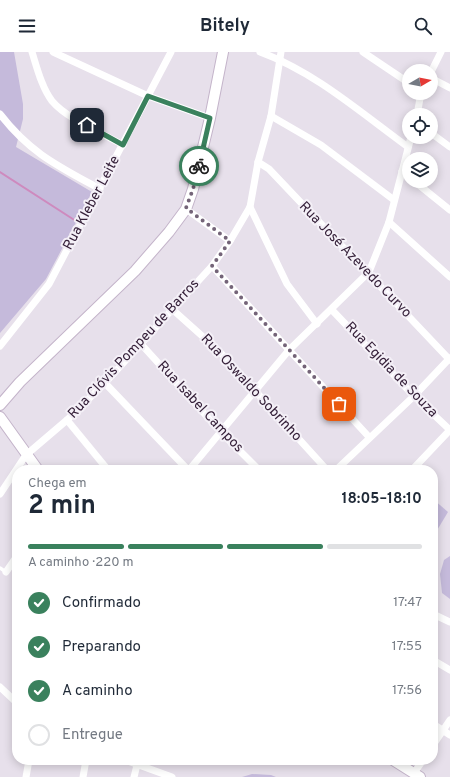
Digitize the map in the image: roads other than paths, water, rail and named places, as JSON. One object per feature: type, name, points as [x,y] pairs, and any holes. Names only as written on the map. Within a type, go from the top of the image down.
[{"type":"main road","points":[[0,405],[20,382],[135,271],[169,232],[186,208],[193,189],[210,118],[223,52]]},
{"type":"main road","points":[[0,417],[34,465]]},
{"type":"main road","points":[[401,765],[417,775]]},
{"type":"street","points":[[32,52],[46,92],[57,106],[62,111],[123,145]]},
{"type":"street","points":[[53,52],[148,96],[210,118]]},
{"type":"street","points":[[260,52],[280,56],[339,96],[408,146],[407,152]]},
{"type":"street","points":[[363,52],[402,78]]},
{"type":"street","points":[[435,64],[441,52]]},
{"type":"street","name":"Rua Kleber Leite","points":[[0,346],[49,284],[123,145],[168,53]]},
{"type":"street","name":"Rua Clóvis Pompeu de Barros","points":[[19,465],[26,455],[67,420],[105,383],[212,266],[230,241],[250,207],[258,162],[271,116],[280,56]]},
{"type":"street","points":[[438,82],[450,88]]},
{"type":"street","points":[[0,114],[16,134],[42,156],[100,189]]},
{"type":"street","points":[[271,116],[321,145],[394,200]]},
{"type":"street","points":[[438,138],[450,147]]},
{"type":"street","name":"Rua José Azevedo Curvo","points":[[258,162],[269,169],[369,272],[450,359]]},
{"type":"street","points":[[193,465],[289,350],[332,310],[369,272],[389,222],[402,171]]},
{"type":"street","points":[[423,188],[450,210]]},
{"type":"street","points":[[250,207],[287,284],[317,324]]},
{"type":"street","points":[[186,208],[230,241]]},
{"type":"street","points":[[389,222],[450,277]]},
{"type":"street","points":[[212,266],[369,437]]},
{"type":"street","name":"Rua Oswaldo Sobrinho","points":[[172,309],[220,352],[322,465]]},
{"type":"street","name":"Rua Egidia de Souza","points":[[332,310],[414,396],[450,430]]},
{"type":"street","name":"Rua Isabel Campos","points":[[141,344],[221,432],[254,465]]},
{"type":"street","points":[[341,465],[414,396],[450,359]]},
{"type":"street","points":[[105,383],[184,465]]},
{"type":"street","points":[[67,420],[104,465]]},
{"type":"street","points":[[417,465],[450,430]]},
{"type":"street","name":"Rua Clóvis Pompeu de Barros","points":[[0,494],[12,476]]},
{"type":"street","points":[[3,570],[12,561]]},
{"type":"street","points":[[438,616],[450,622]]},
{"type":"street","points":[[438,663],[450,670]]},
{"type":"street","points":[[0,687],[12,698]]},
{"type":"street","points":[[438,738],[450,720]]},
{"type":"street","points":[[438,728],[450,735]]},
{"type":"street","points":[[26,777],[28,765]]},
{"type":"street","points":[[83,777],[85,765]]},
{"type":"street","points":[[134,777],[141,765]]},
{"type":"street","points":[[144,765],[172,777]]},
{"type":"street","points":[[417,775],[421,765]]},
{"type":"waterway","points":[[0,172],[79,223]]}]
